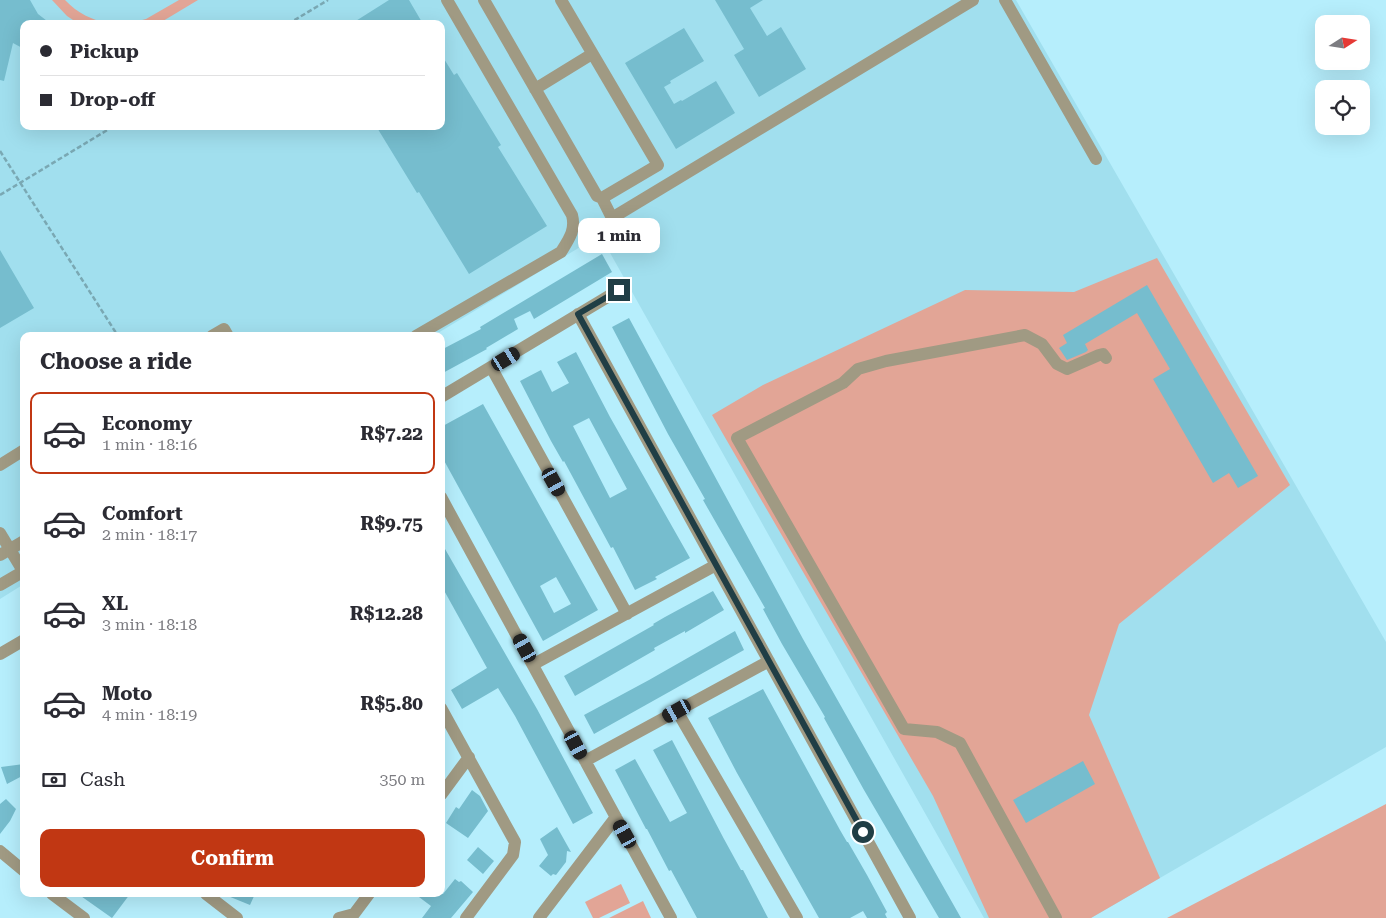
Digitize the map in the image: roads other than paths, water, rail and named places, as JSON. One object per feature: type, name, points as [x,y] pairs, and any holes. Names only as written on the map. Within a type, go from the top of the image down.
[{"type":"street","points":[[484,0],[597,196],[602,198],[612,218],[973,0]]},
{"type":"street","points":[[561,0],[668,184]]},
{"type":"street","points":[[1005,0],[1096,159]]},
{"type":"street","points":[[423,332],[561,252],[573,232],[574,224],[572,215],[447,1]]},
{"type":"street","points":[[535,88],[592,54]]},
{"type":"street","points":[[602,198],[658,165]]},
{"type":"street","points":[[632,181],[643,200]]},
{"type":"street","points":[[445,396],[619,290]]},
{"type":"street","points":[[578,314],[910,918]]},
{"type":"street","points":[[1056,918],[960,743],[937,732],[904,729],[737,438],[843,383],[858,369],[886,361],[1025,335],[1042,344],[1056,364],[1067,369],[1099,355],[1103,354],[1106,358]]},
{"type":"street","points":[[491,367],[626,614]]},
{"type":"street","points":[[0,465],[20,452]]},
{"type":"street","points":[[445,504],[534,664],[585,762],[671,918]]},
{"type":"street","points":[[0,533],[5,552],[20,567]]},
{"type":"street","points":[[5,552],[20,543]]},
{"type":"street","points":[[534,664],[716,565]]},
{"type":"street","points":[[0,585],[20,573]]},
{"type":"street","points":[[0,654],[20,642]]},
{"type":"street","points":[[585,762],[769,661]]},
{"type":"street","points":[[677,711],[797,918]]},
{"type":"street","points":[[445,715],[516,842],[513,855],[466,918]]},
{"type":"street","points":[[445,790],[469,757]]},
{"type":"street","points":[[540,918],[616,817]]},
{"type":"street","points":[[0,851],[20,867]]},
{"type":"street","points":[[56,897],[84,918]]},
{"type":"street","points":[[210,897],[237,918]]},
{"type":"street","points":[[338,918],[352,916],[367,897]]}]
